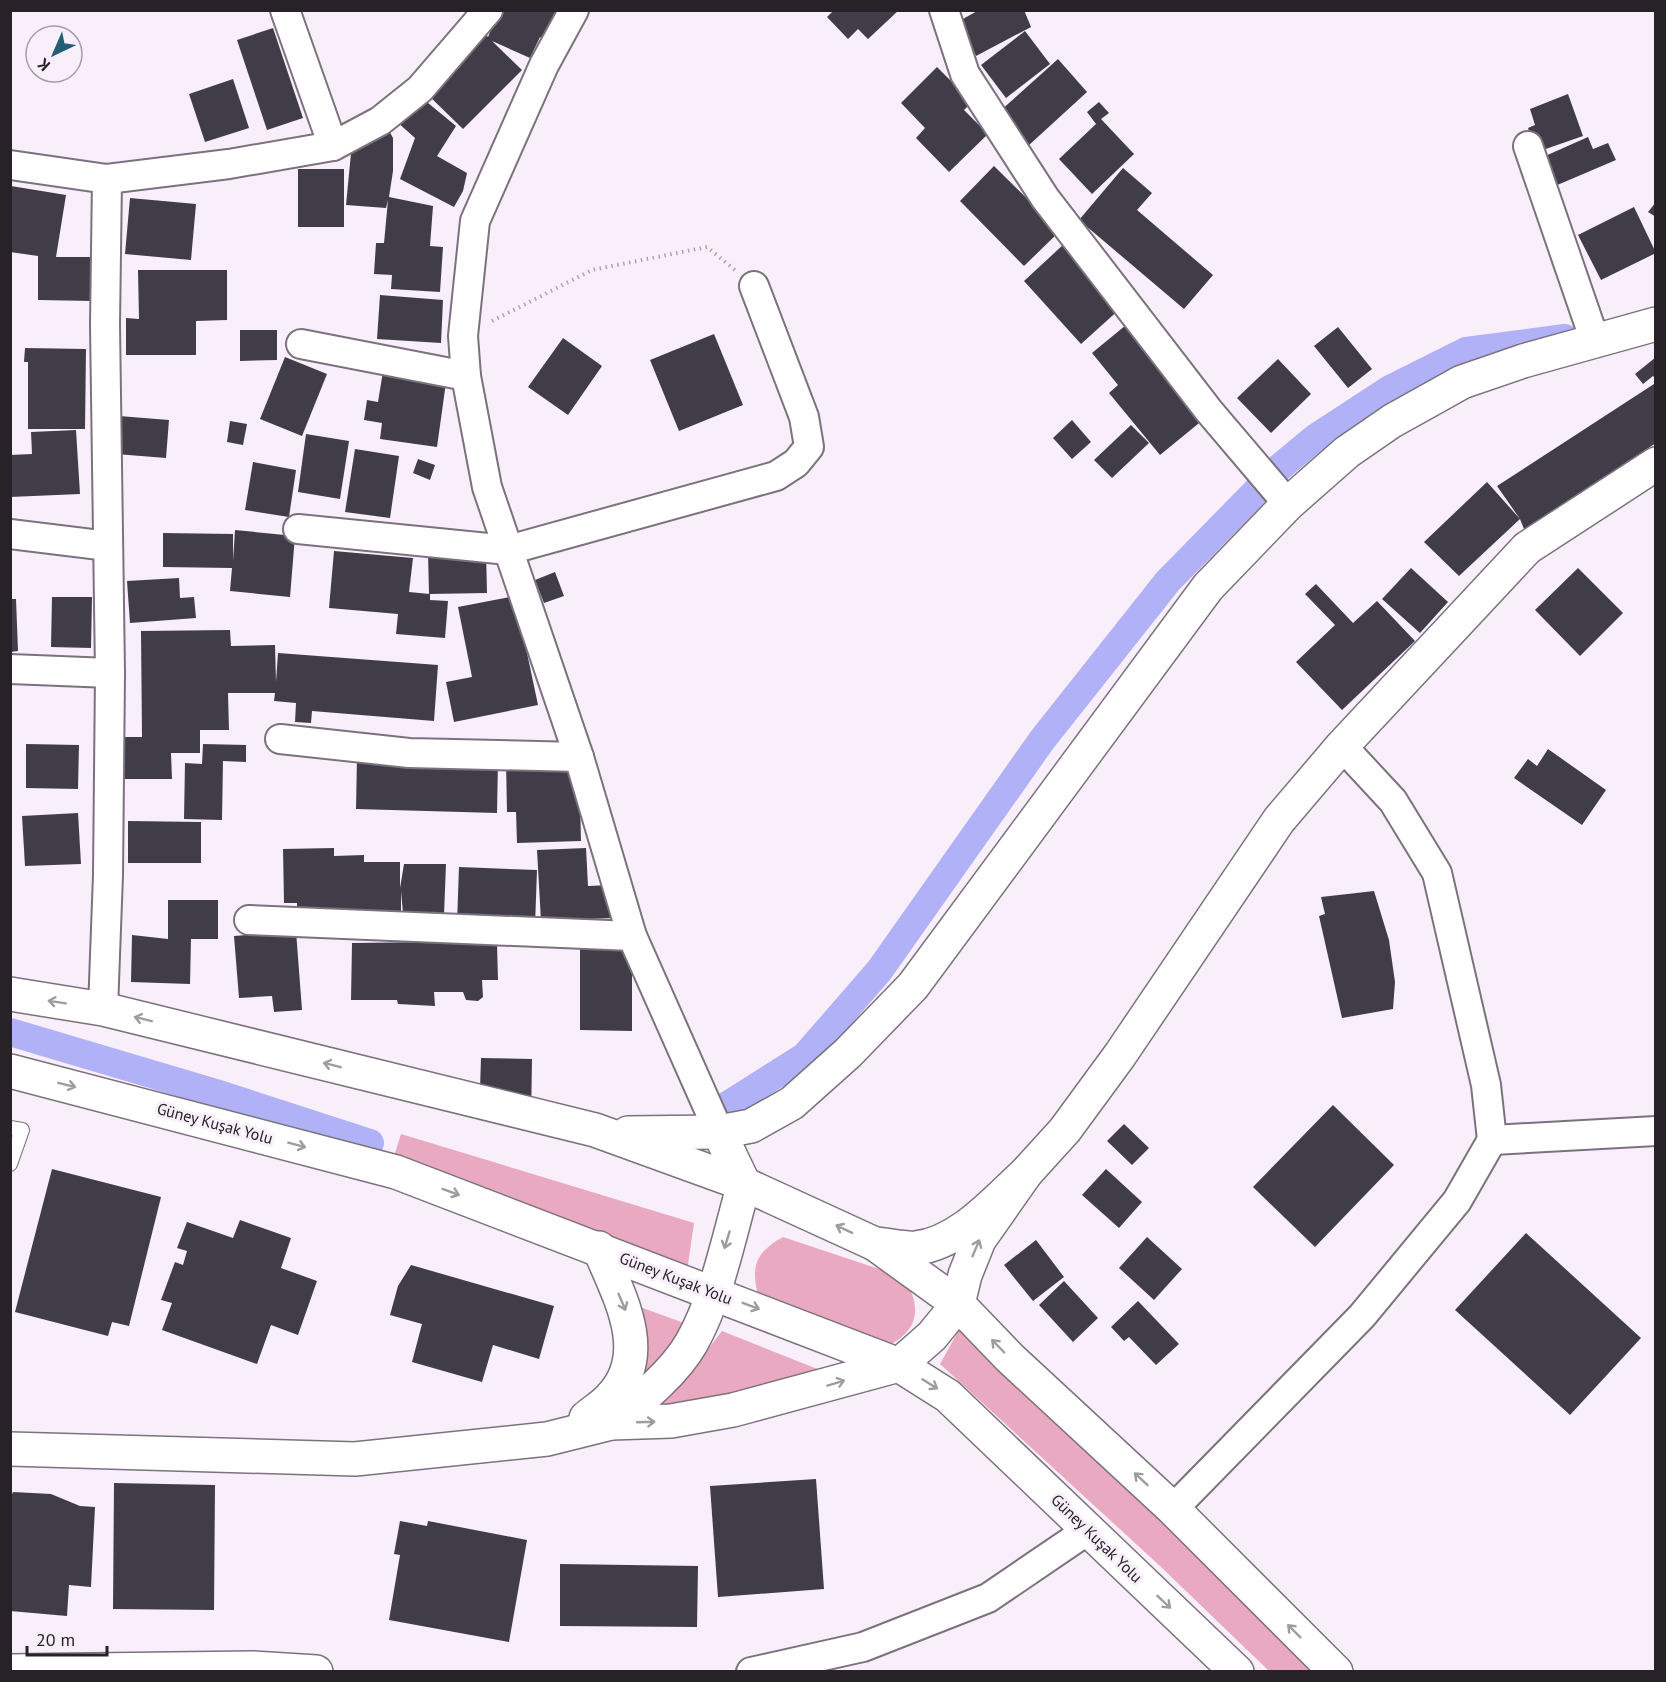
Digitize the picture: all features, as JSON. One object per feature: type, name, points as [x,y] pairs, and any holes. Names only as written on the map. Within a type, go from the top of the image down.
[{"type":"main road","points":[[595,1130],[661,1134],[719,1132],[751,1126],[792,1103],[849,1053],[913,986],[1208,587],[1284,499],[1374,434],[1462,382],[1523,361],[1656,324]]},
{"type":"main road","points":[[875,1244],[916,1248],[944,1239],[976,1218],[1026,1173],[1065,1130],[1120,1055],[1279,819],[1342,746],[1527,548],[1656,464]]},
{"type":"main road","points":[[10,994],[103,1009],[595,1130],[744,1184],[875,1244],[958,1304],[1010,1358],[1173,1509],[1336,1671]]},
{"type":"main road","name":"Güney Kuşak Yolu","points":[[10,1071],[396,1172],[712,1291],[899,1365],[948,1396],[1237,1671]]},
{"type":"main road","points":[[611,1423],[640,1400],[692,1343],[712,1291],[744,1184],[719,1132]]},
{"type":"main road","points":[[10,1449],[355,1460],[547,1439],[611,1423],[671,1421],[733,1410],[899,1365],[918,1350],[958,1304],[965,1275],[979,1240],[1026,1173]]},
{"type":"main road","points":[[547,1439],[583,1421],[612,1396],[623,1380],[631,1356],[628,1318],[599,1248]]},
{"type":"main road","points":[[10,1671],[253,1668],[316,1671]]},
{"type":"street","points":[[285,10],[333,146]]},
{"type":"street","points":[[10,165],[108,179],[228,164],[333,146],[380,121],[420,89],[488,10]]},
{"type":"street","points":[[574,10],[544,65],[475,221],[463,336],[466,376],[487,487],[579,757],[632,936],[719,1132]]},
{"type":"street","points":[[944,10],[965,74],[1045,198],[1209,411],[1284,499]]},
{"type":"street","points":[[1528,146],[1595,341]]},
{"type":"street","points":[[103,1009],[108,875],[110,673],[105,325],[108,179]]},
{"type":"street","points":[[298,529],[508,550],[776,476],[796,463],[808,447],[804,417],[754,286]]},
{"type":"street","points":[[301,344],[466,376]]},
{"type":"street","points":[[10,534],[108,546]]},
{"type":"street","points":[[10,669],[110,673]]},
{"type":"street","points":[[280,739],[409,753],[579,757]]},
{"type":"street","points":[[1173,1509],[1362,1316],[1457,1201],[1492,1140],[1486,1085],[1437,873],[1394,801],[1342,746]]},
{"type":"street","points":[[249,920],[632,936]]},
{"type":"street","points":[[1492,1140],[1656,1131]]},
{"type":"street","points":[[751,1671],[863,1647],[988,1598],[1088,1530]]},
{"type":"lane","points":[[10,1128],[22,1130],[10,1164]]},
{"type":"path","points":[[463,336],[592,270],[707,247],[754,286]]},
{"type":"shaded area","points":[[401,1134],[694,1223],[687,1271],[390,1169]]},
{"type":"shaded area","points":[[783,1237],[903,1277],[915,1308],[911,1326],[905,1334],[885,1347],[759,1300],[755,1279],[757,1263],[765,1250]]},
{"type":"shaded area","points":[[640,1307],[684,1323],[678,1337],[641,1382]]},
{"type":"shaded area","points":[[960,1328],[1318,1671],[1269,1671],[1160,1566],[940,1364]]},
{"type":"shaded area","points":[[722,1331],[820,1370],[679,1412],[655,1404],[684,1380]]},
{"type":"building","points":[[500,10],[557,10],[544,39],[540,37],[530,58],[492,41],[522,70],[463,129],[426,93],[484,33],[488,37]]},
{"type":"building","points":[[834,10],[899,10],[868,39],[858,29],[848,39],[827,17]]},
{"type":"building","points":[[979,10],[1024,10],[1031,27],[976,56],[961,20]]},
{"type":"building","points":[[273,28],[303,118],[267,130],[237,40]]},
{"type":"building","points":[[1025,31],[1050,64],[1006,98],[981,65]]},
{"type":"building","points":[[1058,59],[1087,92],[1028,146],[999,112]]},
{"type":"building","points":[[937,67],[972,102],[964,110],[988,134],[949,172],[916,138],[925,128],[901,103]]},
{"type":"building","points":[[233,79],[249,128],[205,142],[189,94]]},
{"type":"building","points":[[1568,94],[1583,136],[1537,152],[1528,128],[1535,125],[1530,109]]},
{"type":"building","points":[[422,98],[456,126],[437,156],[467,173],[463,191],[454,207],[400,179],[415,138],[396,121]]},
{"type":"building","points":[[1099,102],[1109,113],[1101,119],[1134,154],[1092,194],[1059,159],[1096,124],[1087,112]]},
{"type":"building","points":[[387,127],[393,138],[393,171],[389,197],[433,206],[430,246],[443,247],[440,292],[391,289],[392,275],[374,274],[376,243],[384,243],[388,200],[386,208],[346,205],[352,143]]},
{"type":"building","points":[[1588,137],[1593,149],[1608,143],[1616,160],[1555,186],[1543,157]]},
{"type":"building","points":[[994,166],[1060,231],[1024,266],[960,201]]},
{"type":"building","points":[[1123,168],[1152,193],[1137,210],[1213,275],[1184,309],[1079,220]]},
{"type":"building","points":[[298,169],[344,169],[344,227],[298,227]]},
{"type":"building","points":[[11,186],[66,195],[56,257],[93,257],[93,301],[38,300],[38,256],[10,252]]},
{"type":"building","points":[[130,198],[196,204],[191,260],[125,254]]},
{"type":"building","points":[[1656,202],[1656,217],[1648,212]]},
{"type":"building","points":[[1634,207],[1656,253],[1601,280],[1578,235]]},
{"type":"building","points":[[1064,244],[1122,307],[1081,344],[1024,281]]},
{"type":"building","points":[[138,270],[227,270],[227,320],[196,321],[196,355],[126,355],[126,318],[139,319]]},
{"type":"building","points":[[380,295],[443,300],[441,343],[377,339]]},
{"type":"building","points":[[1126,325],[1204,419],[1160,455],[1109,393],[1118,385],[1092,353]]},
{"type":"building","points":[[1338,327],[1372,369],[1348,388],[1314,346]]},
{"type":"building","points":[[240,330],[277,330],[277,360],[240,361]]},
{"type":"building","points":[[714,334],[743,405],[679,431],[650,360]]},
{"type":"building","points":[[563,338],[602,366],[568,415],[528,387]]},
{"type":"building","points":[[25,348],[86,349],[85,429],[28,429],[28,362],[24,362]]},
{"type":"building","points":[[285,357],[327,374],[302,436],[260,419]]},
{"type":"building","points":[[1656,357],[1656,379],[1653,376],[1643,384],[1635,374]]},
{"type":"building","points":[[385,359],[448,368],[437,447],[380,439],[382,423],[364,420],[367,400],[378,402]]},
{"type":"building","points":[[1278,359],[1311,394],[1271,433],[1237,398]]},
{"type":"building","points":[[1654,384],[1656,443],[1524,529],[1520,519],[1497,486]]},
{"type":"building","points":[[119,416],[169,420],[166,458],[116,454]]},
{"type":"building","points":[[1072,420],[1091,442],[1072,459],[1053,438]]},
{"type":"building","points":[[230,421],[247,424],[243,445],[227,442]]},
{"type":"building","points":[[1131,425],[1149,443],[1112,478],[1094,460]]},
{"type":"building","points":[[76,430],[80,494],[10,497],[10,455],[32,454],[31,432]]},
{"type":"building","points":[[306,434],[349,441],[340,499],[298,492]]},
{"type":"building","points":[[355,449],[399,456],[390,518],[345,512]]},
{"type":"building","points":[[418,459],[435,465],[430,480],[413,473]]},
{"type":"building","points":[[253,462],[296,470],[289,517],[245,510]]},
{"type":"building","points":[[1487,482],[1520,519],[1459,576],[1424,542]]},
{"type":"building","points":[[235,530],[295,536],[290,597],[230,591],[232,568],[163,567],[163,533],[233,534],[233,561]]},
{"type":"building","points":[[334,551],[413,558],[409,592],[430,594],[430,600],[448,601],[445,638],[396,634],[398,614],[329,608]]},
{"type":"building","points":[[486,551],[487,593],[429,594],[428,552]]},
{"type":"building","points":[[1411,568],[1448,602],[1420,633],[1382,599]]},
{"type":"building","points":[[1578,568],[1623,613],[1580,656],[1535,610]]},
{"type":"building","points":[[555,572],[564,596],[544,603],[535,580]]},
{"type":"building","points":[[179,578],[180,598],[194,597],[196,618],[130,623],[127,581]]},
{"type":"building","points":[[1316,584],[1353,623],[1377,601],[1415,641],[1342,710],[1296,662],[1335,625],[1305,594]]},
{"type":"building","points":[[515,596],[538,705],[454,722],[446,682],[472,677],[458,607]]},
{"type":"building","points":[[52,597],[92,597],[91,648],[51,647]]},
{"type":"building","points":[[10,599],[16,599],[18,651],[10,652]]},
{"type":"building","points":[[230,630],[231,646],[275,645],[276,682],[278,653],[438,665],[434,721],[312,711],[311,723],[295,722],[296,703],[274,701],[275,693],[228,693],[229,730],[200,730],[200,753],[171,753],[172,779],[123,779],[122,737],[142,737],[141,631]]},
{"type":"building","points":[[26,744],[79,745],[78,789],[26,788]]},
{"type":"building","points":[[203,744],[246,745],[246,762],[223,761],[222,820],[184,819],[185,763],[202,764]]},
{"type":"building","points":[[1548,749],[1606,790],[1582,825],[1514,778],[1528,759],[1537,766]]},
{"type":"building","points":[[357,757],[498,760],[497,813],[356,809]]},
{"type":"building","points":[[579,759],[581,841],[517,843],[516,812],[507,812],[506,761]]},
{"type":"building","points":[[78,813],[81,864],[25,866],[22,816]]},
{"type":"building","points":[[128,821],[201,822],[201,863],[128,863]]},
{"type":"building","points":[[334,848],[334,856],[364,855],[364,862],[400,862],[400,888],[404,864],[446,864],[444,915],[403,913],[401,891],[401,912],[297,910],[297,903],[284,903],[283,849]]},
{"type":"building","points":[[586,848],[588,886],[611,885],[613,918],[541,921],[537,850]]},
{"type":"building","points":[[459,867],[537,870],[535,926],[457,923]]},
{"type":"building","points":[[1374,891],[1389,940],[1395,982],[1393,1009],[1342,1018],[1319,916],[1325,914],[1321,897]]},
{"type":"building","points":[[168,900],[218,900],[218,939],[191,939],[190,984],[131,982],[132,935],[168,939]]},
{"type":"building","points":[[296,931],[302,1010],[274,1012],[272,996],[239,998],[234,936]]},
{"type":"building","points":[[352,943],[497,944],[498,980],[482,980],[483,997],[478,1001],[466,1000],[463,992],[434,992],[435,1006],[398,1004],[397,1000],[351,1000]]},
{"type":"building","points":[[580,946],[632,947],[632,1031],[580,1030]]},
{"type":"building","points":[[481,1058],[532,1059],[531,1121],[479,1120]]},
{"type":"building","points":[[1333,1105],[1394,1165],[1315,1247],[1253,1187]]},
{"type":"building","points":[[1124,1124],[1149,1148],[1132,1165],[1107,1141]]},
{"type":"building","points":[[52,1169],[161,1197],[129,1326],[112,1322],[108,1336],[15,1312]]},
{"type":"building","points":[[1106,1169],[1142,1202],[1119,1228],[1082,1195]]},
{"type":"building","points":[[240,1220],[291,1238],[281,1268],[317,1281],[298,1335],[271,1325],[257,1364],[162,1330],[172,1303],[161,1300],[175,1262],[183,1265],[187,1251],[177,1248],[187,1222],[233,1238]]},
{"type":"building","points":[[1526,1233],[1641,1338],[1570,1415],[1455,1310]]},
{"type":"building","points":[[1147,1237],[1182,1269],[1154,1300],[1119,1268]]},
{"type":"building","points":[[1036,1240],[1064,1277],[1033,1301],[1004,1265]]},
{"type":"building","points":[[411,1265],[554,1306],[539,1359],[493,1345],[482,1382],[412,1362],[422,1324],[390,1315],[398,1286]]},
{"type":"building","points":[[1064,1281],[1098,1318],[1073,1342],[1039,1305]]},
{"type":"building","points":[[1138,1301],[1179,1344],[1156,1365],[1129,1337],[1124,1341],[1111,1327]]},
{"type":"building","points":[[816,1479],[824,1589],[718,1597],[710,1486]]},
{"type":"building","points":[[114,1483],[215,1485],[214,1610],[113,1609]]},
{"type":"building","points":[[13,1492],[51,1494],[80,1506],[95,1507],[91,1587],[69,1585],[67,1616],[10,1611],[10,1499]]},
{"type":"building","points":[[400,1521],[427,1526],[428,1521],[527,1540],[509,1642],[389,1620],[400,1555],[394,1554]]},
{"type":"building","points":[[560,1564],[698,1566],[697,1627],[560,1626]]},
{"type":"waterway","points":[[723,1108],[805,1056],[879,971],[1042,740],[1168,581],[1280,467],[1315,438],[1390,389],[1466,351],[1565,338]]},
{"type":"waterway","points":[[10,1032],[222,1095],[370,1143]]}]
